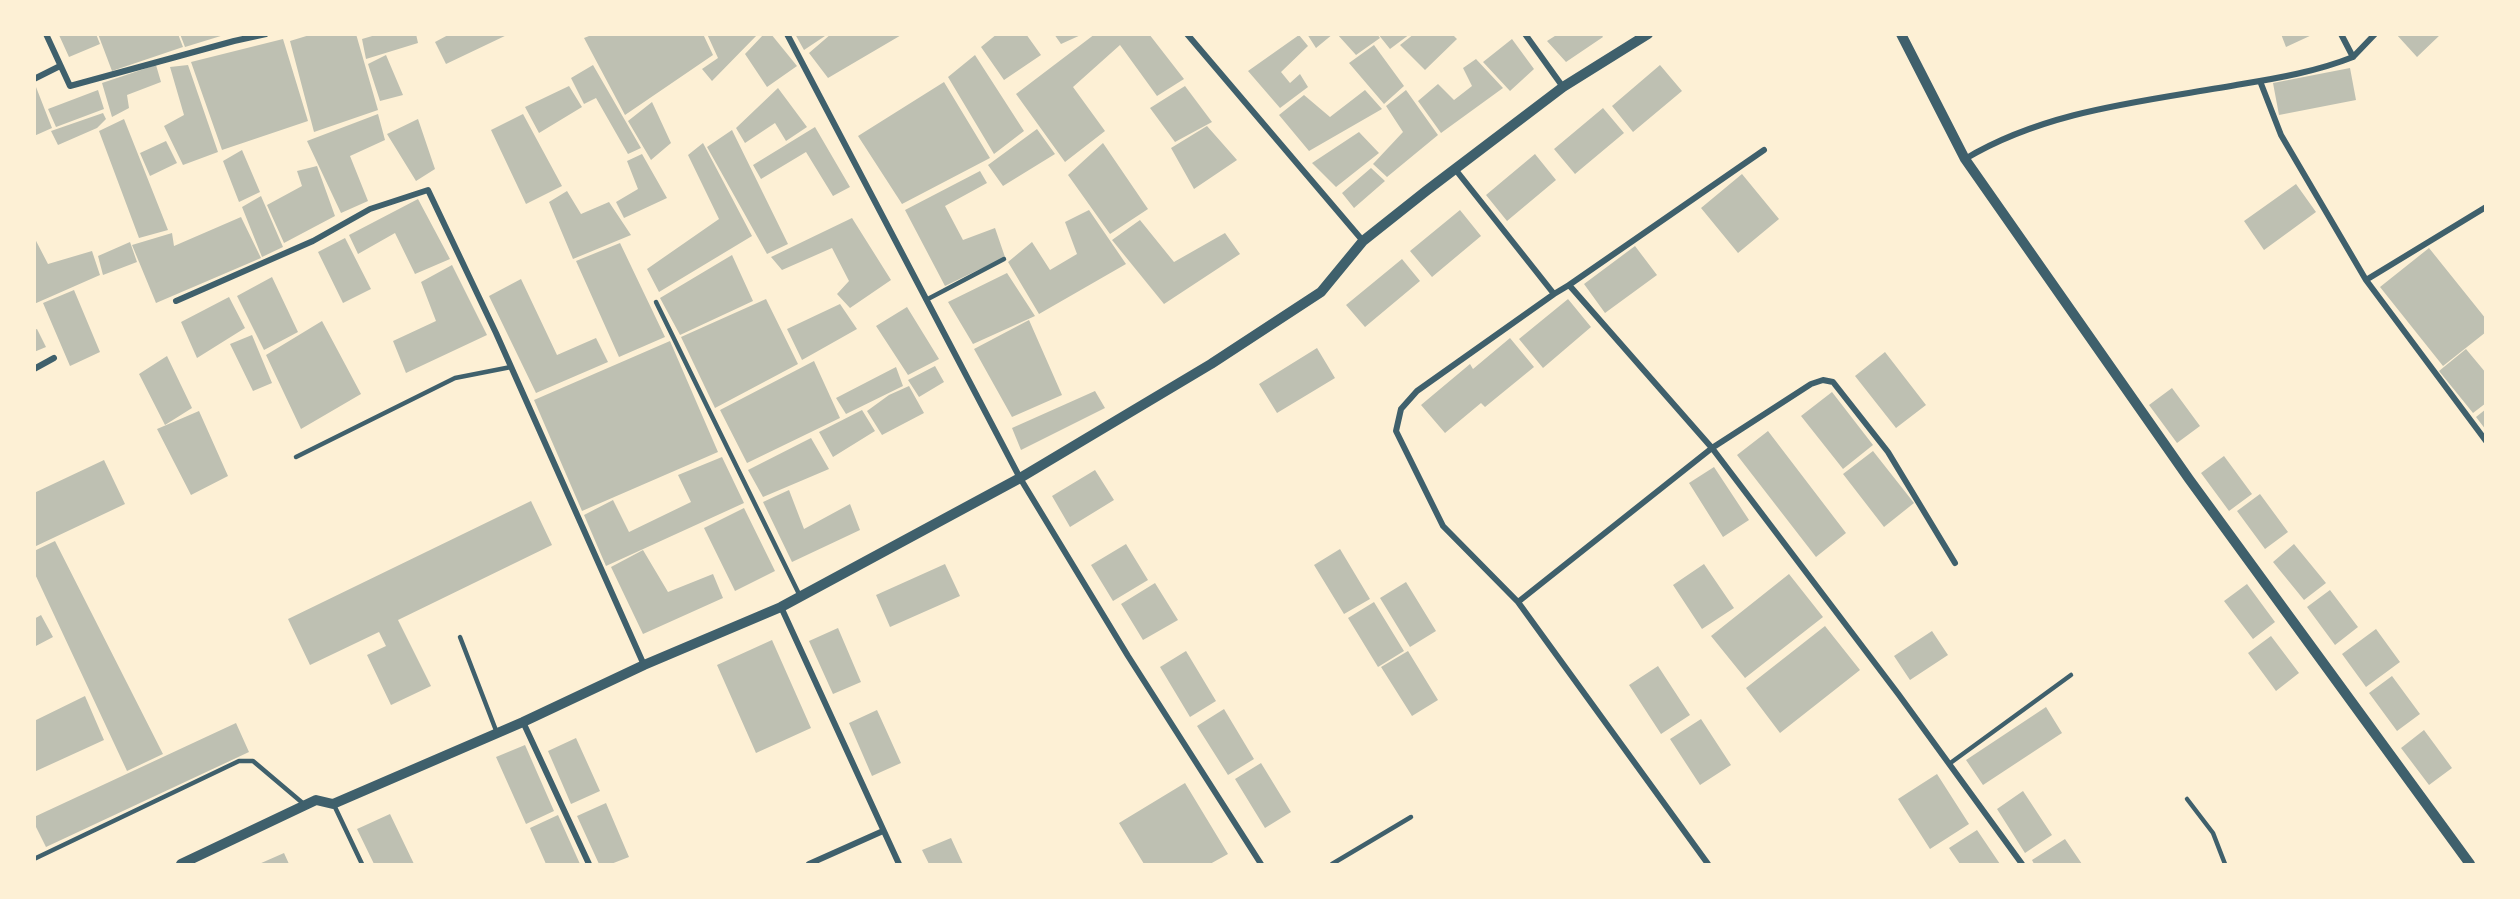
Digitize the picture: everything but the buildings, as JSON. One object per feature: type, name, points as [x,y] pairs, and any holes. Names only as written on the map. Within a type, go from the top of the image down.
[{"type":"street","points":[[46,34],[70,87],[266,34]]},
{"type":"street","points":[[787,34],[1020,478],[1128,656],[1261,864]]},
{"type":"street","points":[[1187,34],[1363,241]]},
{"type":"street","points":[[1525,34],[1563,87]]},
{"type":"street","points":[[181,864],[316,800],[333,804],[524,722],[644,665],[781,607],[1020,478],[1211,364],[1321,292],[1363,241],[1455,168],[1563,87],[1648,34]]},
{"type":"street","points":[[1901,34],[1965,159],[2189,479],[2470,864]]},
{"type":"street","points":[[2341,34],[2353,57]]},
{"type":"street","points":[[1965,159],[1993,143],[2085,112],[2260,81],[2333,65],[2353,57],[2375,34]]},
{"type":"street","points":[[34,79],[60,66]]},
{"type":"street","points":[[2260,81],[2281,135],[2366,280],[2486,441]]},
{"type":"street","points":[[1708,864],[1518,602],[1443,526],[1396,431],[1401,409],[1417,391],[1764,150]]},
{"type":"street","points":[[1455,168],[1554,294]]},
{"type":"street","points":[[176,301],[313,241],[370,209],[428,190],[511,367],[644,665]]},
{"type":"street","points":[[2366,280],[2486,207]]},
{"type":"street","points":[[1569,285],[1712,448],[2022,864]]},
{"type":"street","points":[[34,369],[54,358]]},
{"type":"street","points":[[1518,602],[1712,448],[1811,384],[1823,380],[1833,382],[1888,453],[1954,563]]},
{"type":"street","points":[[781,607],[899,864]]},
{"type":"street","points":[[524,722],[589,864]]},
{"type":"street","points":[[809,864],[883,831]]},
{"type":"lane","points":[[926,300],[1004,259]]},
{"type":"lane","points":[[656,302],[800,596]]},
{"type":"lane","points":[[296,457],[455,378],[511,367]]},
{"type":"lane","points":[[460,637],[497,733]]},
{"type":"lane","points":[[1949,764],[2071,675]]},
{"type":"lane","points":[[34,859],[239,761],[253,761],[305,805]]},
{"type":"lane","points":[[2187,799],[2213,833],[2225,864]]},
{"type":"lane","points":[[333,804],[362,864]]},
{"type":"lane","points":[[1332,864],[1411,817]]}]
